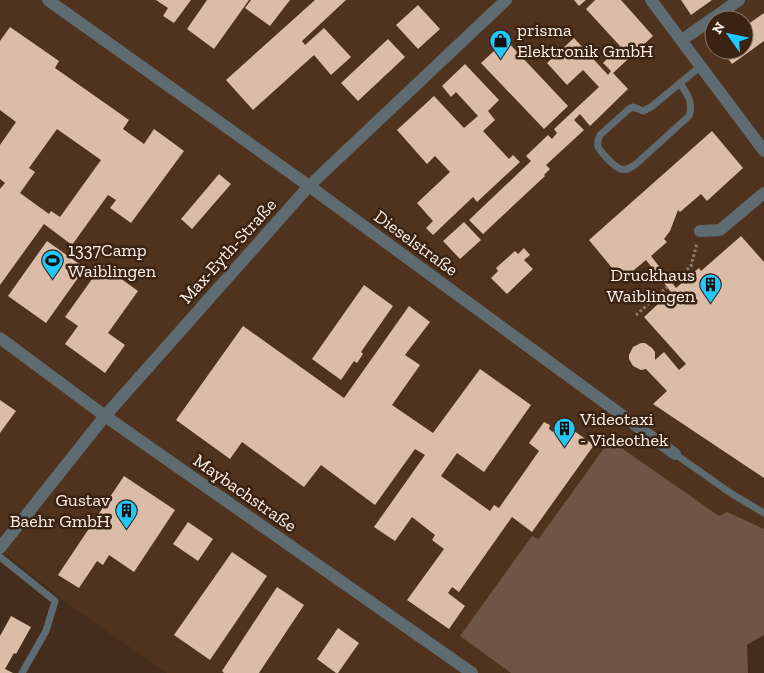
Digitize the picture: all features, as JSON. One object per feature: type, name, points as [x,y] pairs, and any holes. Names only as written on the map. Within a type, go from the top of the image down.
[{"type":"street","name":"Dieselstraße","points":[[48,0],[309,186],[675,454]]},
{"type":"street","name":"Max-Eyth-Straße","points":[[0,548],[105,416],[309,186],[506,0]]},
{"type":"street","points":[[651,0],[764,151]]},
{"type":"street","points":[[682,40],[739,0]]},
{"type":"street","points":[[700,231],[720,230],[764,193]]},
{"type":"street","name":"Maybachstraße","points":[[0,338],[105,416],[472,673]]},
{"type":"lane","points":[[680,83],[690,99],[692,108],[689,116],[628,170],[614,166],[598,146],[600,135],[629,109],[633,107],[643,111],[701,66]]},
{"type":"lane","name":"Dieselstraße","points":[[675,454],[732,494],[764,513]]},
{"type":"lane","points":[[0,558],[55,600],[46,631],[22,673]]},
{"type":"path","points":[[672,283],[691,266],[700,231]]},
{"type":"path","points":[[636,315],[668,287]]},
{"type":"shaded area","points":[[0,0],[764,0],[764,636],[746,644],[747,673],[167,673],[72,607],[0,550]]},
{"type":"shaded area","points":[[610,440],[719,516],[727,512],[764,529],[764,635],[747,645],[748,673],[511,673],[460,636],[532,536],[538,539],[540,537]]},
{"type":"building","points":[[156,0],[191,0],[174,23],[163,16],[168,8]]},
{"type":"building","points":[[207,0],[249,0],[214,49],[187,29]]},
{"type":"building","points":[[251,0],[290,0],[270,26],[245,8]]},
{"type":"building","points":[[315,0],[346,0],[302,41],[305,45],[324,28],[351,57],[331,75],[314,55],[253,110],[226,80]]},
{"type":"building","points":[[574,0],[586,0],[579,6]]},
{"type":"building","points":[[595,0],[621,0],[653,36],[613,73],[628,89],[590,126],[580,114],[574,120],[584,130],[546,165],[550,169],[545,176],[483,234],[469,220],[531,161],[526,156],[548,135],[552,139],[557,133],[554,129],[599,87],[583,70],[567,85],[547,63],[574,38],[608,75],[611,71],[603,63],[620,46],[586,9]]},
{"type":"building","points":[[681,0],[712,0],[691,15]]},
{"type":"building","points":[[418,5],[440,29],[418,49],[396,25]]},
{"type":"building","points":[[764,13],[764,41],[754,48],[754,20]]},
{"type":"building","points":[[10,27],[59,61],[55,68],[129,120],[123,129],[144,144],[154,129],[184,151],[131,223],[110,208],[116,200],[108,195],[72,245],[44,224],[0,285],[0,189],[5,183],[0,179],[0,145],[16,122],[0,110],[0,41]],"holes":[[[57,129],[101,160],[60,217],[51,211],[49,214],[20,193],[35,172],[29,168]]]},
{"type":"building","points":[[388,39],[405,57],[358,101],[341,83]]},
{"type":"building","points":[[506,40],[568,106],[544,129],[481,63]]},
{"type":"building","points":[[729,60],[738,60],[732,64]]},
{"type":"building","points":[[465,64],[499,100],[488,111],[495,120],[483,131],[509,159],[513,155],[520,162],[477,202],[473,197],[433,235],[426,228],[433,221],[417,203],[450,172],[435,156],[427,164],[397,130],[434,96],[464,128],[478,116],[456,92],[451,97],[442,86]]},
{"type":"building","name":"Druckhaus Waiblingen","points":[[712,131],[743,168],[707,201],[701,194],[680,212],[678,210],[670,231],[664,239],[667,242],[651,256],[676,288],[699,268],[701,271],[741,236],[764,262],[764,478],[653,404],[667,391],[646,369],[641,370],[633,366],[629,355],[633,347],[645,343],[655,352],[655,360],[664,352],[679,370],[686,364],[644,317],[671,292],[646,260],[622,280],[589,240]]},
{"type":"building","points":[[219,174],[231,184],[192,229],[181,219]]},
{"type":"building","points":[[464,222],[481,240],[460,259],[443,241]]},
{"type":"building","points":[[47,241],[85,268],[46,323],[8,296]]},
{"type":"building","points":[[524,248],[530,255],[524,260],[533,269],[507,294],[491,278],[498,271],[496,268],[515,251],[518,254]]},
{"type":"building","points":[[102,265],[138,291],[108,333],[125,345],[105,373],[65,344],[78,326],[65,317]]},
{"type":"building","points":[[364,285],[393,306],[361,352],[363,354],[357,363],[354,361],[341,380],[312,359]]},
{"type":"building","points":[[409,306],[430,322],[405,355],[420,365],[392,405],[433,433],[480,369],[531,405],[484,472],[457,453],[441,476],[490,511],[494,505],[499,508],[539,451],[529,443],[544,422],[550,425],[549,429],[553,432],[560,421],[594,445],[532,532],[512,517],[459,592],[452,587],[448,593],[465,606],[449,629],[407,600],[444,549],[432,540],[435,535],[412,517],[395,541],[374,527],[425,455],[415,449],[375,505],[321,465],[304,487],[242,442],[230,459],[176,420],[243,326],[344,398]]},
{"type":"building","points":[[0,400],[16,411],[0,433]]},
{"type":"building","name":"Gustav Baehr GmbH","points":[[124,476],[175,510],[134,572],[109,555],[103,565],[97,561],[79,588],[58,575]]},
{"type":"building","points":[[188,522],[213,539],[198,561],[173,544]]},
{"type":"building","points":[[232,552],[267,576],[210,660],[174,635]]},
{"type":"building","points":[[277,587],[304,605],[259,673],[224,673],[222,671]]},
{"type":"building","points":[[11,616],[31,627],[5,669],[13,673],[0,673],[0,636]]},
{"type":"building","points":[[338,628],[359,643],[338,673],[336,673],[317,659]]},
{"type":"place","name":"prisma Elektronik GmbH","points":[[501,59]]},
{"type":"place","name":"1337Camp Waiblingen","points":[[52,279]]},
{"type":"place","name":"Druckhaus Waiblingen","points":[[711,304]]},
{"type":"place","name":"Videotaxi - Videothek","points":[[564,448]]},
{"type":"place","name":"Gustav Baehr GmbH","points":[[126,529]]}]
